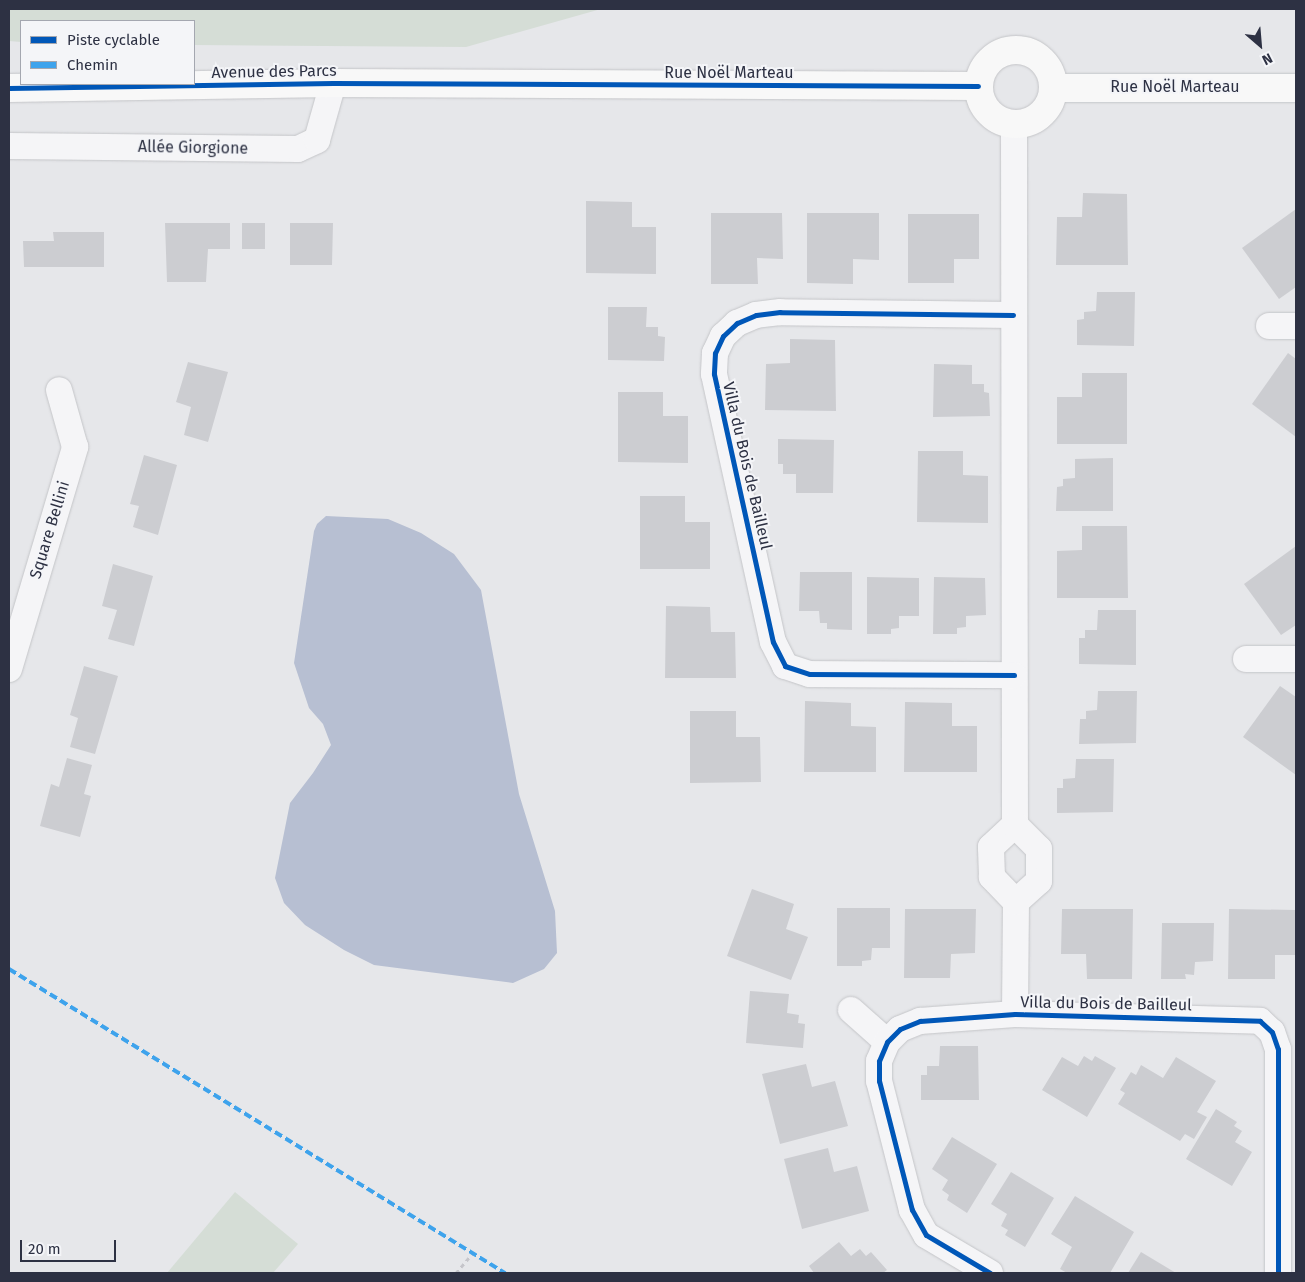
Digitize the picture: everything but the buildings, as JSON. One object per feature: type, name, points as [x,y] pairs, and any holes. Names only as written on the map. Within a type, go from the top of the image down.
[{"type":"street","points":[[1017,49],[1029,52],[1039,58],[1047,67],[1054,88],[1047,108],[1039,116],[1028,122],[1014,124],[998,119],[988,110],[981,99],[978,86],[980,75],[993,57],[1003,52],[1017,49]]},
{"type":"street","name":"Avenue des Parcs","points":[[9,88],[333,83],[479,84]]},
{"type":"street","name":"Allée Giorgione","points":[[9,146],[298,149],[317,140],[333,83]]},
{"type":"street","name":"Rue Noël Marteau","points":[[479,84],[978,86]]},
{"type":"street","name":"Rue Noël Marteau","points":[[1054,88],[1296,88]]},
{"type":"street","points":[[1014,124],[1015,825],[1039,848],[1039,881],[1016,902],[992,877],[991,847],[1015,825]]},
{"type":"street","name":"Villa du Bois de Bailleul","points":[[1013,315],[780,312],[756,315],[737,323],[723,336],[715,353],[714,374],[773,642],[785,666],[810,674],[1014,675]]},
{"type":"street","points":[[1269,326],[1296,326]]},
{"type":"street","name":"Square Bellini","points":[[9,669],[75,447],[59,390]]},
{"type":"street","points":[[1246,659],[1296,659]]},
{"type":"street","name":"Villa du Bois de Bailleul","points":[[1015,1014],[1016,902]]},
{"type":"street","points":[[851,1010],[887,1042],[879,1061],[879,1082],[915,1217],[926,1235],[990,1273]]},
{"type":"street","name":"Villa du Bois de Bailleul","points":[[887,1042],[900,1029],[920,1021],[1015,1014],[1260,1021],[1272,1032],[1278,1049],[1278,1273]]},
{"type":"path","points":[[456,1273],[472,1254]]},
{"type":"shaded area","points":[[9,9],[601,9],[466,47],[195,45],[195,20],[20,20],[20,42],[9,41]]},
{"type":"shaded area","points":[[235,1192],[298,1244],[273,1273],[167,1273]]},
{"type":"water","points":[[326,516],[388,519],[421,533],[454,554],[481,590],[519,794],[555,911],[557,953],[544,969],[513,983],[374,965],[344,950],[305,925],[284,903],[275,878],[290,803],[331,745],[323,724],[309,708],[294,663],[314,531],[317,524]]},
{"type":"marked path","points":[[9,969],[505,1273]]},
{"type":"cycle path","points":[[9,88],[333,83],[978,86]]},
{"type":"cycle path","points":[[1013,315],[780,312],[756,315],[737,323],[723,336],[715,353],[714,374],[773,642],[785,666],[810,674],[1014,675]]},
{"type":"cycle path","points":[[990,1273],[926,1235],[912,1210],[879,1081],[879,1061],[887,1042],[900,1029],[920,1021],[1015,1014],[1260,1021],[1272,1032],[1278,1049],[1278,1273]]}]
